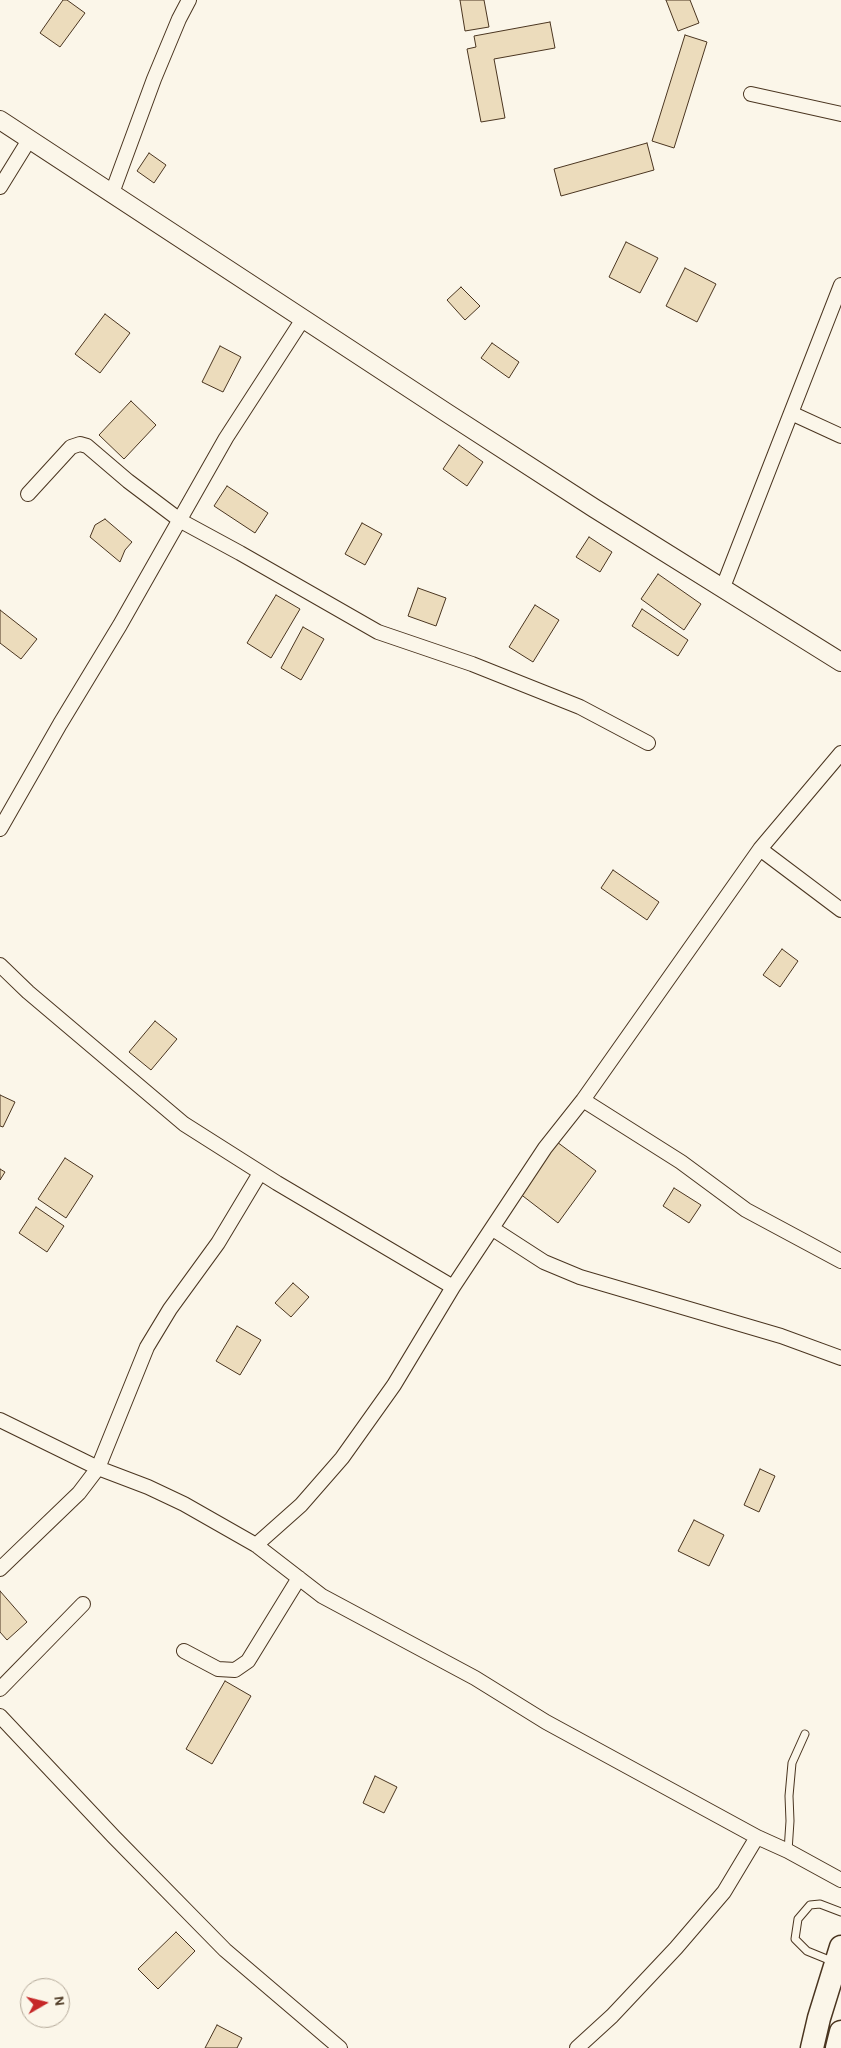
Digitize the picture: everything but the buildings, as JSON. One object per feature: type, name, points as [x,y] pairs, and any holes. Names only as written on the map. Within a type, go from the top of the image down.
[{"type":"main road","points":[[812,2048],[839,1958]]},
{"type":"main road","points":[[837,2048],[841,2032]]},
{"type":"street","points":[[112,193],[154,79],[189,0]]},
{"type":"street","points":[[751,94],[841,114]]},
{"type":"street","points":[[0,120],[594,508],[841,662]]},
{"type":"street","points":[[0,187],[29,140]]},
{"type":"street","points":[[722,587],[841,285]]},
{"type":"street","points":[[0,829],[60,724],[120,625],[226,438],[303,319]]},
{"type":"street","points":[[791,413],[841,436]]},
{"type":"street","points":[[28,494],[71,447],[80,444],[87,446],[128,482],[180,521],[378,632],[472,664],[580,707],[648,743]]},
{"type":"street","points":[[256,1545],[301,1505],[342,1458],[394,1385],[453,1287],[545,1148],[583,1100],[760,849],[841,753]]},
{"type":"street","points":[[760,849],[841,910]]},
{"type":"street","points":[[0,965],[49,1010],[184,1124],[260,1173],[453,1287]]},
{"type":"street","points":[[583,1100],[680,1162],[746,1210],[841,1261]]},
{"type":"street","points":[[0,1569],[79,1492],[98,1468],[147,1347],[170,1309],[218,1242],[260,1173]]},
{"type":"street","points":[[493,1229],[544,1262],[580,1277],[781,1336],[841,1358]]},
{"type":"street","points":[[0,1420],[98,1468],[148,1487],[184,1504],[256,1545],[322,1596],[475,1678],[546,1722],[757,1837],[788,1851],[841,1880]]},
{"type":"street","points":[[184,1652],[218,1668],[235,1670],[248,1661],[299,1578]]},
{"type":"street","points":[[0,1689],[82,1604]]},
{"type":"street","points":[[0,1716],[114,1837],[225,1950],[340,2048]]},
{"type":"street","points":[[577,2048],[612,2016],[676,1948],[724,1892],[757,1837]]},
{"type":"lane","points":[[788,1851],[792,1763],[805,1734]]},
{"type":"lane","points":[[839,1958],[807,1950],[795,1939],[798,1919],[810,1905],[820,1904],[841,1912]]}]
